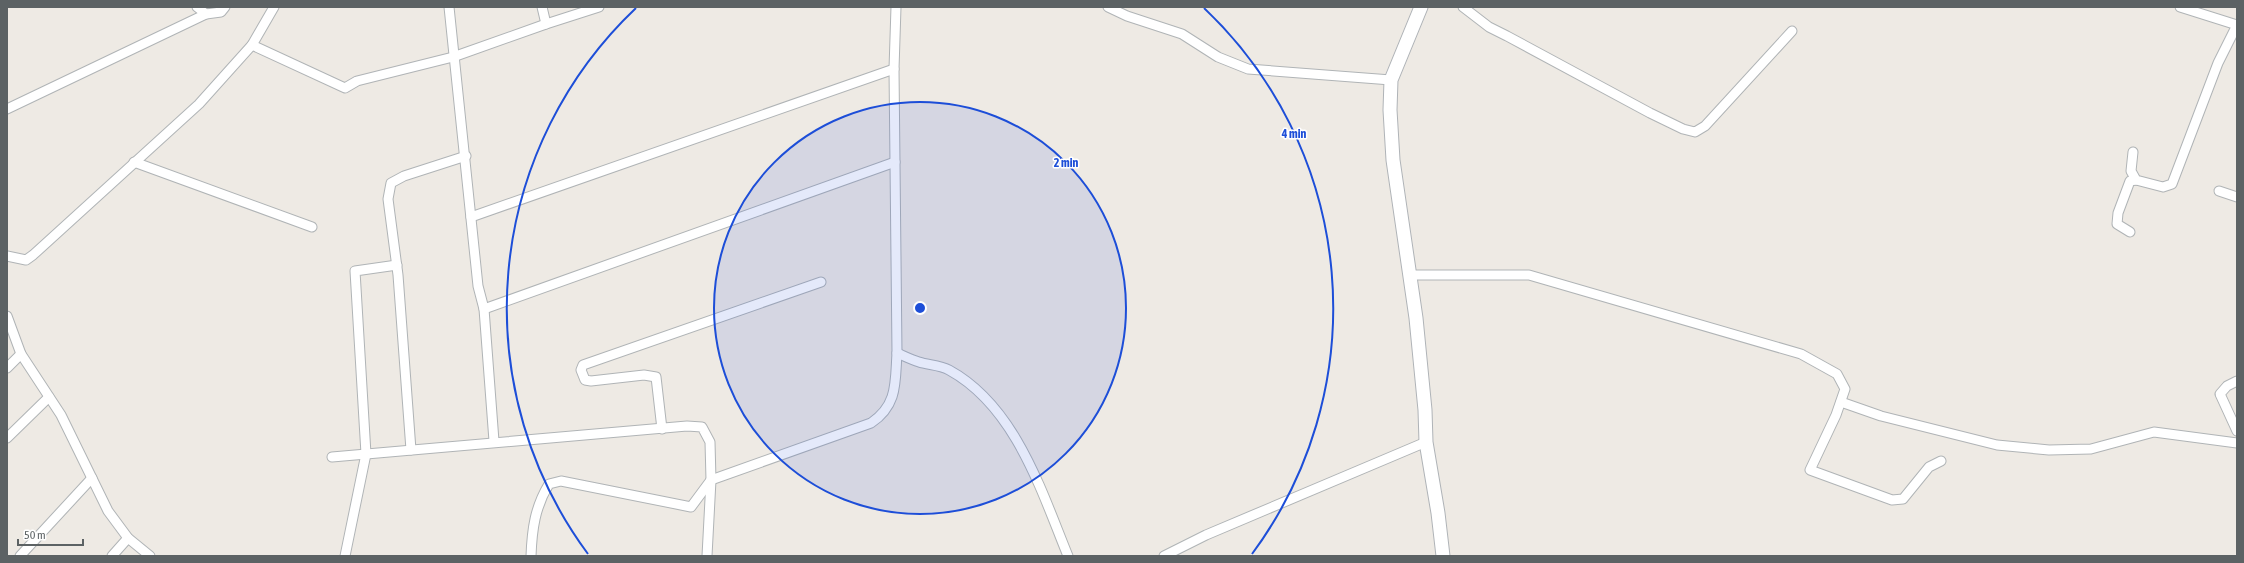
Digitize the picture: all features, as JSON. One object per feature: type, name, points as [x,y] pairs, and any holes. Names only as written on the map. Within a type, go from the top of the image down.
[{"type":"street","points":[[197,7],[206,14]]},
{"type":"street","points":[[7,109],[206,14],[221,12],[225,7]]},
{"type":"street","points":[[262,7],[266,10],[273,8]]},
{"type":"street","points":[[449,7],[453,57],[466,156],[478,286],[484,309],[494,441]]},
{"type":"street","points":[[542,7],[546,24]]},
{"type":"street","points":[[252,45],[345,88],[357,81],[453,57],[599,7]]},
{"type":"street","points":[[531,556],[532,532],[540,500],[549,484],[561,481],[691,507],[711,480],[842,434],[871,423],[883,415],[890,404],[894,386],[896,353],[894,69],[896,7]]},
{"type":"street","points":[[1108,7],[1127,16],[1182,34],[1218,57],[1248,69],[1392,80]]},
{"type":"street","points":[[1421,7],[1392,80],[1390,110],[1393,160],[1416,318],[1425,410],[1426,442],[1438,513],[1443,556]]},
{"type":"street","points":[[1463,7],[1489,27],[1682,129],[1695,132],[1705,126],[1792,31]]},
{"type":"street","points":[[2130,232],[2117,224],[2118,213],[2130,181],[2136,180],[2163,187],[2172,184],[2218,63],[2237,25],[2180,7]]},
{"type":"street","points":[[7,256],[26,260],[33,255],[199,104],[252,45],[273,8]]},
{"type":"street","points":[[471,217],[894,69]]},
{"type":"street","points":[[2133,152],[2131,171],[2136,180]]},
{"type":"street","points":[[411,450],[397,265],[388,199],[391,183],[404,176],[466,156]]},
{"type":"street","points":[[134,162],[312,227]]},
{"type":"street","points":[[484,309],[895,162]]},
{"type":"street","points":[[2219,191],[2237,197]]},
{"type":"street","points":[[345,556],[366,454],[355,271],[397,265]]},
{"type":"street","points":[[1409,275],[1529,275],[1565,284],[1676,319],[1801,354],[1837,374],[1845,389],[1810,470],[1892,500],[1903,499],[1929,467],[1941,461]]},
{"type":"street","points":[[662,429],[656,377],[644,375],[591,381],[585,380],[581,370],[583,365],[821,282]]},
{"type":"street","points":[[7,316],[21,354],[60,415],[108,511],[128,538],[150,556]]},
{"type":"street","points":[[896,353],[920,362],[948,369],[976,390],[998,414],[1021,446],[1068,556]]},
{"type":"street","points":[[7,368],[21,354]]},
{"type":"street","points":[[2237,380],[2227,386],[2220,394],[2237,431]]},
{"type":"street","points":[[7,438],[48,397]]},
{"type":"street","points":[[1840,402],[1881,416],[1997,445],[2041,450],[2091,449],[2154,432],[2237,443]]},
{"type":"street","points":[[332,457],[494,441],[687,426],[702,427],[710,442],[711,480],[707,556]]},
{"type":"street","points":[[1164,556],[1206,535],[1426,442]]},
{"type":"street","points":[[20,556],[92,478]]},
{"type":"street","points":[[112,556],[128,538]]}]
